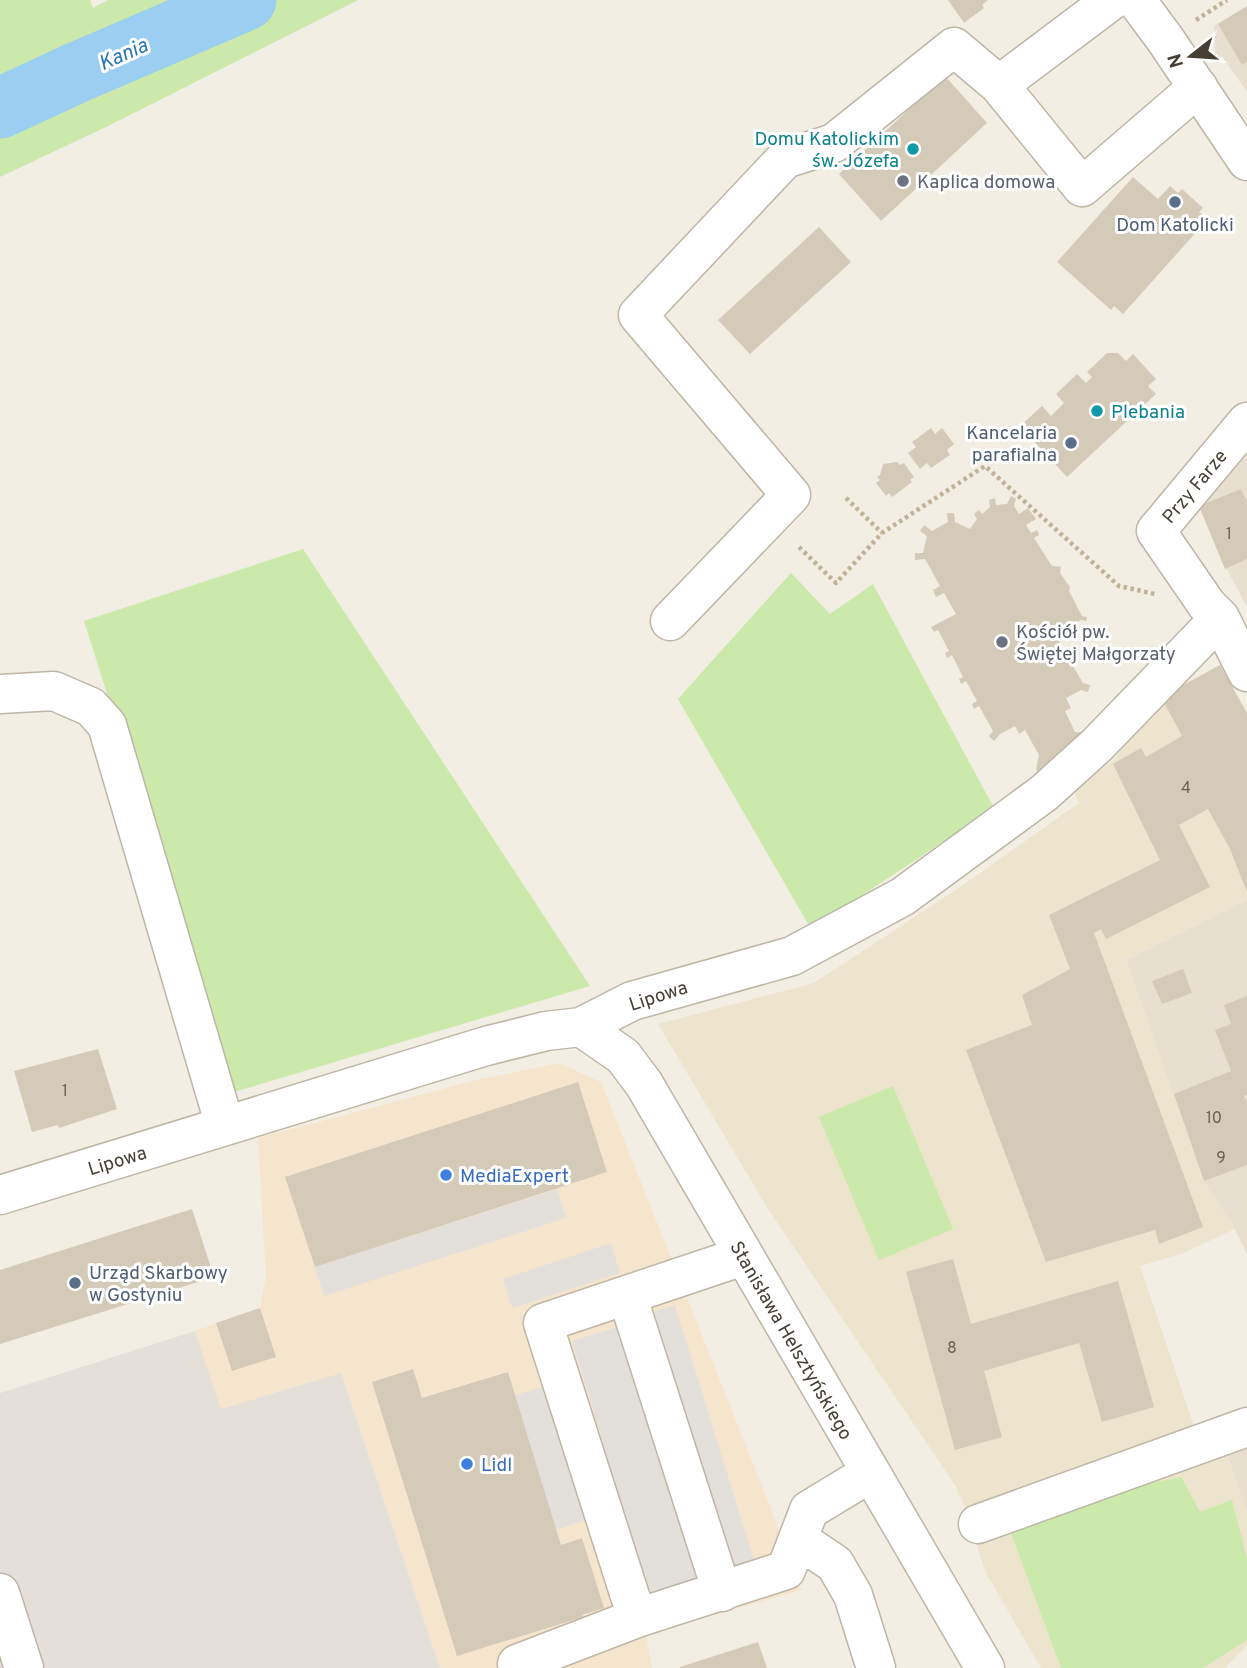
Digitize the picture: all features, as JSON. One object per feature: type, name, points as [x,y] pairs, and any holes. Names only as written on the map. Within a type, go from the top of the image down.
[{"type":"street","points":[[999,85],[1112,0]]},
{"type":"street","points":[[1136,0],[1247,161]]},
{"type":"street","points":[[670,621],[790,495],[638,315],[785,159],[834,143],[954,47],[999,85],[1082,187],[1198,87]]},
{"type":"street","name":"Przy Farze","points":[[1213,611],[1156,531],[1247,422]]},
{"type":"street","points":[[1213,611],[1247,672]]},
{"type":"street","name":"Lipowa","points":[[0,1195],[486,1046],[546,1031],[582,1027],[632,1001],[792,956],[902,897],[1044,793],[1097,746],[1213,611]]},
{"type":"street","points":[[0,694],[54,691],[91,707],[107,725],[225,1126]]},
{"type":"street","name":"Stanisława Helsztyńskiego","points":[[582,1027],[623,1056],[644,1084],[985,1668]]},
{"type":"street","points":[[637,1618],[543,1322],[743,1256]]},
{"type":"street","points":[[627,1294],[722,1592]]},
{"type":"street","points":[[978,1524],[1247,1427]]},
{"type":"street","points":[[517,1664],[637,1618],[786,1570],[809,1510],[870,1473]]},
{"type":"street","points":[[798,1539],[835,1564],[853,1595],[877,1668]]},
{"type":"street","points":[[0,1594],[24,1668]]},
{"type":"path","points":[[799,547],[836,583],[882,533],[985,466],[1119,586],[1213,611]]},
{"type":"path","points":[[846,498],[882,533]]},
{"type":"shaded area","points":[[1247,6],[1247,92],[1222,56],[1215,57],[1214,26]]},
{"type":"shaded area","points":[[1247,455],[1247,607],[1226,568],[1199,506]]},
{"type":"shaded area","points":[[1162,697],[1247,714],[1247,900],[1126,960],[1204,1182],[1235,1229],[1181,1254],[1140,1266],[1205,1459],[1223,1445],[1247,1511],[1247,1645],[1225,1668],[1041,1668],[985,1571],[977,1546],[981,1543],[955,1485],[768,1209],[658,1024],[814,983],[963,885],[1079,803],[1073,789],[1113,761]]},
{"type":"shaded area","points":[[1247,900],[1247,1255],[1235,1229],[1204,1182],[1126,960]]},
{"type":"shaded area","points":[[559,1063],[601,1082],[801,1590],[646,1635],[652,1668],[440,1668],[341,1373],[221,1409],[195,1331],[260,1308],[266,1278],[258,1138],[476,1080]]},
{"type":"shaded area","points":[[557,1189],[566,1218],[324,1296],[315,1267]]},
{"type":"shaded area","points":[[611,1243],[620,1273],[512,1308],[503,1279]]},
{"type":"shaded area","points":[[675,1305],[754,1560],[731,1567],[652,1312]]},
{"type":"shaded area","points":[[620,1326],[699,1584],[651,1599],[572,1341]]},
{"type":"shaded area","points":[[195,1331],[221,1409],[341,1373],[440,1668],[0,1668],[0,1393]]},
{"type":"shaded area","points":[[545,1386],[586,1520],[556,1530],[515,1395]]},
{"type":"shaded area","points":[[1247,1439],[1247,1511],[1223,1445]]},
{"type":"green space","points":[[0,0],[90,0],[93,8],[108,0],[358,0],[108,126],[0,177]]},
{"type":"green space","points":[[303,549],[590,986],[234,1092],[84,621]]},
{"type":"green space","points":[[791,573],[830,614],[873,584],[994,808],[811,929],[678,699]]},
{"type":"green space","points":[[893,1086],[953,1229],[879,1260],[819,1117]]},
{"type":"green space","points":[[1181,1477],[1200,1512],[1232,1500],[1247,1559],[1247,1640],[1203,1668],[1061,1668],[1011,1533],[1141,1485]]},
{"type":"building","points":[[948,0],[988,0],[982,5],[984,8],[964,23]]},
{"type":"building","points":[[1247,6],[1247,62],[1242,65],[1218,24]]},
{"type":"building","name":"Domu Katolickim św. Józefa","points":[[945,76],[987,123],[881,221],[839,174]]},
{"type":"building","points":[[1133,177],[1158,199],[1170,186],[1178,193],[1182,189],[1203,208],[1199,212],[1208,219],[1123,314],[1114,306],[1111,310],[1057,262]]},
{"type":"building","points":[[819,227],[851,262],[750,354],[718,320]]},
{"type":"building","name":"Plebania","points":[[1107,353],[1118,353],[1126,361],[1133,354],[1156,379],[1148,386],[1156,394],[1067,477],[1020,426],[1042,406],[1051,416],[1064,403],[1056,394],[1077,374],[1086,383],[1092,377],[1087,372]]},
{"type":"building","points":[[931,428],[935,434],[942,428],[954,444],[947,450],[950,455],[931,468],[927,463],[920,469],[908,453],[916,447],[912,442]]},
{"type":"building","points":[[897,462],[900,465],[904,463],[914,477],[910,480],[912,482],[892,497],[889,493],[886,496],[876,483],[880,480],[877,477],[883,464]]},
{"type":"building","points":[[1241,489],[1247,502],[1247,559],[1225,569],[1199,506]]},
{"type":"building","name":"Kościół pw. Świętej Małgorzaty","points":[[1011,496],[1016,499],[1014,506],[1019,514],[1028,508],[1036,519],[1026,525],[1031,533],[1037,530],[1039,535],[1034,538],[1052,566],[1061,567],[1060,573],[1070,587],[1069,591],[1082,616],[1087,617],[1086,621],[1081,620],[1055,633],[1068,657],[1073,654],[1075,659],[1070,661],[1083,683],[1090,685],[1088,692],[1081,690],[1066,698],[1071,708],[1065,711],[1075,732],[1091,733],[1047,775],[1036,770],[1039,755],[1025,730],[1019,734],[1015,726],[1000,734],[994,741],[989,736],[993,731],[979,706],[974,709],[972,704],[977,701],[966,681],[961,684],[959,679],[963,677],[952,655],[947,658],[945,653],[949,651],[938,630],[934,632],[931,627],[956,614],[944,593],[936,597],[933,590],[940,586],[925,559],[915,560],[915,553],[923,553],[927,536],[920,531],[924,525],[932,531],[948,522],[947,513],[954,513],[955,522],[970,529],[977,519],[974,514],[979,510],[982,514],[990,507],[989,500],[995,498],[996,505],[1007,504]]},
{"type":"building","points":[[1220,665],[1247,713],[1247,892],[1230,849],[1208,809],[1179,825],[1210,887],[1106,939],[1101,929],[1094,933],[1203,1227],[1159,1244],[1155,1230],[1046,1262],[966,1050],[1032,1025],[1022,995],[1070,969],[1049,915],[1160,860],[1113,764],[1141,748],[1146,757],[1182,736],[1161,697]]},
{"type":"building","points":[[1183,969],[1192,993],[1162,1004],[1152,981]]},
{"type":"building","points":[[1247,996],[1247,1095],[1244,1096],[1247,1103],[1247,1165],[1204,1181],[1174,1094],[1231,1071],[1215,1030],[1231,1024],[1224,1005]]},
{"type":"building","points":[[98,1049],[117,1109],[59,1128],[58,1125],[32,1132],[14,1071]]},
{"type":"building","name":"MediaExpert","points":[[578,1082],[607,1172],[315,1267],[285,1177]]},
{"type":"building","name":"Urząd Skarbowy w Gostyniu","points":[[192,1209],[214,1277],[0,1344],[0,1270]]},
{"type":"building","points":[[953,1259],[971,1324],[1118,1281],[1154,1407],[1102,1422],[1079,1343],[984,1371],[1002,1437],[955,1450],[906,1272]]},
{"type":"building","points":[[260,1308],[276,1357],[232,1371],[216,1323]]},
{"type":"building","name":"Lidl","points":[[413,1369],[422,1398],[508,1372],[561,1545],[582,1538],[604,1608],[457,1656],[372,1382]]},
{"type":"building","points":[[758,1642],[767,1668],[680,1668],[680,1667]]},
{"type":"waterway","name":"Kania","points":[[0,108],[246,0]]},
{"type":"place","name":"Domu Katolickim św. Józefa","points":[[913,149]]},
{"type":"place","name":"Kaplica domowa","points":[[903,181]]},
{"type":"place","name":"Dom Katolicki","points":[[1175,202]]},
{"type":"place","name":"Plebania","points":[[1097,411]]},
{"type":"place","name":"Kancelaria parafialna","points":[[1071,443]]},
{"type":"place","name":"Kościół pw. Świętej Małgorzaty","points":[[1002,642]]},
{"type":"place","name":"MediaExpert","points":[[446,1175]]},
{"type":"place","name":"Urząd Skarbowy w Gostyniu","points":[[75,1283]]},
{"type":"place","name":"Lidl","points":[[467,1464]]}]
